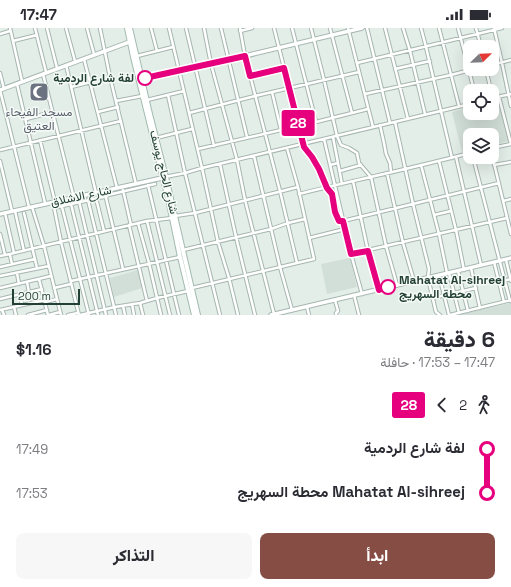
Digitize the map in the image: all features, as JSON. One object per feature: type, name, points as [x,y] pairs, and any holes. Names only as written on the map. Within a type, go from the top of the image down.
[{"type":"main road","name":"شارع الحاج يوسف","points":[[127,28],[137,56],[142,96],[183,250],[194,315]]},
{"type":"main road","name":"شارع الحاج يوسف","points":[[130,28],[140,79],[147,100],[164,177]]},
{"type":"main road","name":"شارع الحاج يوسف","points":[[174,217],[180,257],[198,315]]},
{"type":"street","points":[[35,28],[53,112],[76,197],[79,202],[106,315]]},
{"type":"street","points":[[47,28],[57,68]]},
{"type":"street","points":[[66,28],[75,61]]},
{"type":"street","points":[[87,28],[94,54]]},
{"type":"street","points":[[100,28],[136,184]]},
{"type":"street","points":[[151,28],[157,51]]},
{"type":"street","points":[[169,28],[178,71],[198,149],[218,242],[238,315]]},
{"type":"street","points":[[186,28],[214,146]]},
{"type":"street","points":[[204,28],[211,64],[237,160],[272,315],[511,258]]},
{"type":"street","points":[[221,28],[247,138]]},
{"type":"street","points":[[252,28],[240,29],[245,56],[297,263]]},
{"type":"street","points":[[274,28],[305,148],[319,169],[326,187],[332,194],[334,209],[339,221],[378,213],[499,183]]},
{"type":"street","points":[[292,28],[316,122]]},
{"type":"street","points":[[311,28],[337,136],[341,145],[357,153],[359,162],[371,177],[378,213],[397,285]]},
{"type":"street","points":[[330,28],[352,113]]},
{"type":"street","points":[[140,79],[196,68],[314,40],[348,30],[362,28]]},
{"type":"street","points":[[367,28],[390,123]]},
{"type":"street","points":[[385,28],[408,119]]},
{"type":"street","points":[[403,28],[425,114]]},
{"type":"street","points":[[421,28],[452,158]]},
{"type":"street","points":[[439,28],[459,106]]},
{"type":"street","points":[[458,28],[463,47]]},
{"type":"street","points":[[476,28],[479,40]]},
{"type":"street","points":[[357,64],[502,28]]},
{"type":"street","points":[[494,29],[510,94],[511,106]]},
{"type":"street","points":[[0,34],[10,30],[22,82]]},
{"type":"street","points":[[348,30],[373,127]]},
{"type":"street","points":[[13,41],[37,35]]},
{"type":"street","points":[[1,90],[75,61],[132,41]]},
{"type":"street","points":[[137,56],[173,47]]},
{"type":"street","points":[[84,58],[117,188]]},
{"type":"street","points":[[499,64],[511,60]]},
{"type":"street","points":[[395,69],[430,61]]},
{"type":"street","points":[[66,65],[96,193]]},
{"type":"street","points":[[250,76],[284,68]]},
{"type":"street","points":[[189,113],[359,72]]},
{"type":"street","points":[[365,94],[463,72]]},
{"type":"street","points":[[0,73],[1,90],[14,147],[44,246],[60,314],[49,315],[39,279]]},
{"type":"street","points":[[71,87],[91,82]]},
{"type":"street","points":[[17,84],[45,203]]},
{"type":"street","points":[[147,100],[184,91]]},
{"type":"street","points":[[272,92],[281,130]]},
{"type":"street","points":[[499,147],[511,144],[500,97],[510,94]]},
{"type":"street","points":[[168,95],[185,174],[220,315]]},
{"type":"street","points":[[116,101],[142,96]]},
{"type":"street","points":[[164,177],[185,174],[202,168],[463,105]]},
{"type":"street","points":[[98,112],[118,107]]},
{"type":"street","points":[[198,149],[368,109]]},
{"type":"street","points":[[26,119],[53,112]]},
{"type":"street","points":[[0,150],[121,121]]},
{"type":"street","points":[[395,122],[412,204],[429,270],[428,278],[435,311],[440,315]]},
{"type":"street","points":[[380,125],[391,172]]},
{"type":"street","points":[[156,138],[192,129]]},
{"type":"street","points":[[333,137],[342,184]]},
{"type":"street","points":[[324,139],[334,185],[362,294]]},
{"type":"street","points":[[40,140],[54,202],[61,242],[79,314]]},
{"type":"street","points":[[68,315],[89,314],[105,309],[140,303],[229,278],[314,259],[298,187],[287,148]]},
{"type":"street","points":[[299,194],[463,155]]},
{"type":"street","points":[[254,156],[280,267],[292,310]]},
{"type":"street","points":[[456,157],[481,266]]},
{"type":"street","points":[[0,161],[24,251]]},
{"type":"street","points":[[439,161],[464,270]]},
{"type":"street","points":[[511,162],[494,165],[511,234]]},
{"type":"street","points":[[330,165],[338,163]]},
{"type":"street","points":[[220,164],[255,315]]},
{"type":"street","points":[[439,275],[449,315],[510,300],[475,164]]},
{"type":"street","points":[[340,171],[361,165]]},
{"type":"street","points":[[421,165],[459,313]]},
{"type":"street","points":[[387,173],[403,243],[414,281]]},
{"type":"street","name":"شارع الاشلاق","points":[[0,214],[96,193],[108,193],[117,188],[122,190],[136,184],[164,177]]},
{"type":"street","points":[[353,181],[368,251],[379,290]]},
{"type":"street","points":[[123,269],[106,198],[108,193],[155,184]]},
{"type":"street","points":[[148,185],[179,315]]},
{"type":"street","points":[[0,256],[147,221],[195,213],[298,187]]},
{"type":"street","points":[[122,190],[147,300]]},
{"type":"street","points":[[54,208],[103,196],[106,198]]},
{"type":"street","points":[[96,198],[104,231]]},
{"type":"street","points":[[503,201],[511,199]]},
{"type":"street","points":[[88,200],[116,315]]},
{"type":"street","points":[[71,204],[98,315]]},
{"type":"street","points":[[62,206],[89,314]]},
{"type":"street","points":[[434,215],[451,211]]},
{"type":"street","points":[[5,213],[14,253]]},
{"type":"street","points":[[24,213],[37,268]]},
{"type":"street","points":[[351,254],[507,218]]},
{"type":"street","points":[[183,250],[236,238],[305,219]]},
{"type":"street","points":[[147,221],[170,315]]},
{"type":"street","points":[[138,223],[161,315]]},
{"type":"street","points":[[309,238],[345,229]]},
{"type":"street","points":[[0,234],[5,255]]},
{"type":"street","points":[[10,254],[12,264]]},
{"type":"street","points":[[54,288],[80,279],[180,257]]},
{"type":"street","points":[[0,267],[35,258]]},
{"type":"street","points":[[499,282],[511,280],[506,260]]},
{"type":"street","points":[[494,262],[504,302]]},
{"type":"street","points":[[0,276],[49,266]]},
{"type":"street","points":[[471,268],[480,308]]},
{"type":"street","points":[[458,271],[468,311]]},
{"type":"street","points":[[17,273],[20,284]]},
{"type":"street","points":[[0,288],[52,276]]},
{"type":"street","points":[[27,282],[29,292]]},
{"type":"street","points":[[432,298],[476,288]]},
{"type":"street","points":[[0,298],[42,289]]},
{"type":"street","points":[[20,294],[22,305]]},
{"type":"street","points":[[354,295],[359,315]]},
{"type":"street","points":[[4,315],[1,310],[57,299]]},
{"type":"street","points":[[336,300],[338,311],[336,315]]},
{"type":"street","points":[[140,303],[143,315]]},
{"type":"street","points":[[132,304],[134,315]]},
{"type":"street","points":[[123,306],[125,315]]},
{"type":"street","points":[[307,306],[309,315]]},
{"type":"street","points":[[14,307],[16,315]]},
{"type":"street","points":[[28,315],[47,310]]},
{"type":"shaded area","points":[[499,100],[509,141],[499,143],[499,128],[463,128],[462,152],[452,112],[463,109],[463,120],[499,120]]},
{"type":"shaded area","points":[[350,258],[357,287],[327,294],[321,264]]},
{"type":"shaded area","points":[[138,270],[142,288],[114,297],[110,278]]},
{"type":"shaded area","points":[[511,303],[511,315],[456,315]]},
{"type":"bus line","name":"28","points":[[145,78],[245,56],[250,76],[284,68],[304,147],[312,157],[327,188],[332,194],[335,212],[338,220],[343,221],[351,254],[368,251],[379,290],[388,287]]},
{"type":"place","name":"لفة شارع الردمية","points":[[145,78]]},
{"type":"place","name":"مسجد الفيحاء العتيق","points":[[39,92]]},
{"type":"place","name":"Mahatat Al-sihreej محطة السهريج","points":[[388,287]]}]
